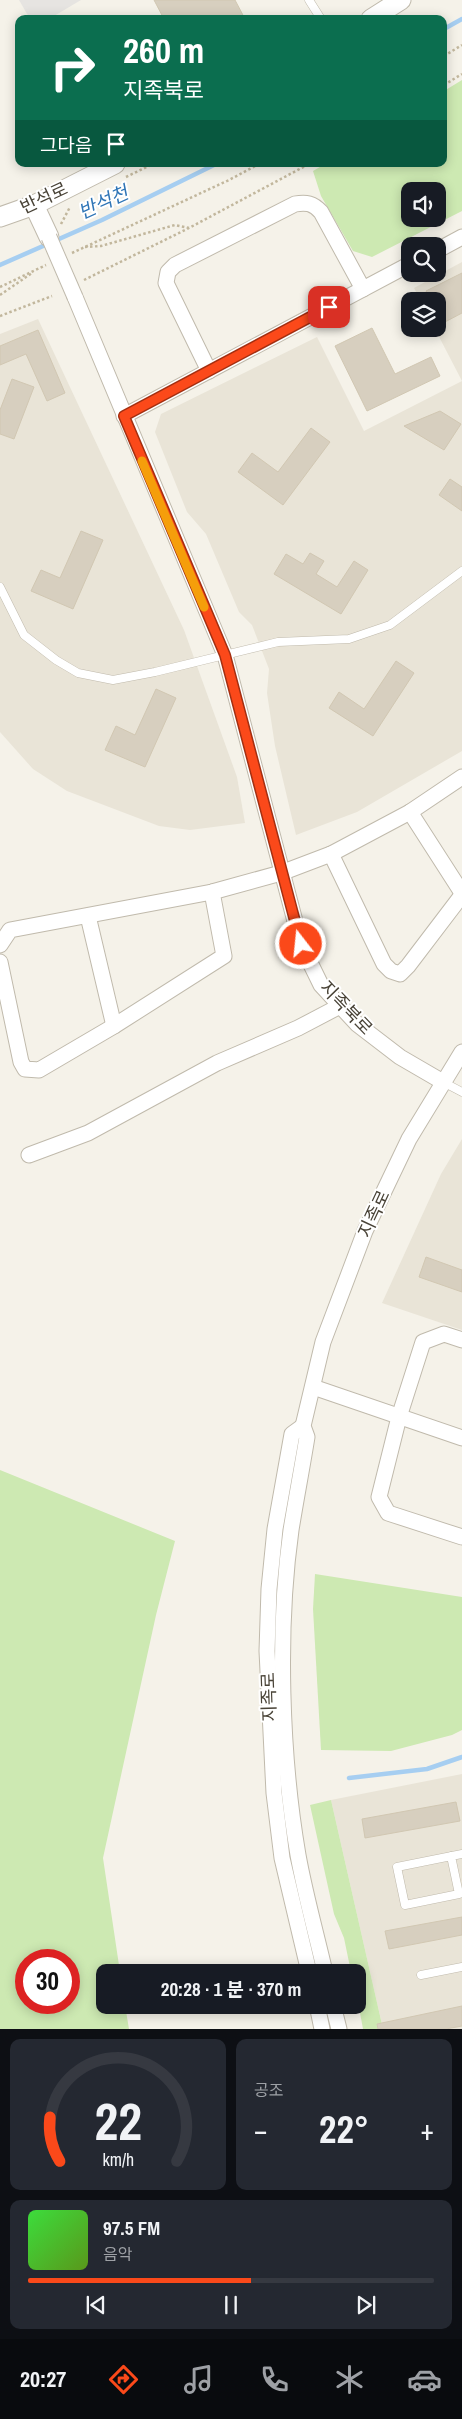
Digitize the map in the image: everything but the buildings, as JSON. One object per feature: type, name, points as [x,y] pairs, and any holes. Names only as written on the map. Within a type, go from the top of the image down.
[{"type":"street","points":[[377,15],[402,0]]},
{"type":"street","name":"반석로","points":[[0,217],[117,172]]},
{"type":"street","points":[[209,370],[166,283],[168,272],[175,265],[295,204],[305,202],[315,206],[321,212],[363,289]]},
{"type":"street","points":[[34,205],[55,234]]},
{"type":"street","name":"지족북로","points":[[55,234],[75,297],[225,655],[301,944],[321,985],[357,1024],[393,1052],[443,1082]]},
{"type":"street","points":[[446,246],[462,237]]},
{"type":"street","points":[[124,416],[401,269]]},
{"type":"street","points":[[0,944],[10,930],[212,892],[281,873],[331,854],[410,812],[462,777]]},
{"type":"street","points":[[331,854],[384,964],[391,971],[400,974],[462,894],[410,812]]},
{"type":"street","points":[[0,962],[21,1062],[25,1069],[38,1070],[114,1026],[224,956],[212,892]]},
{"type":"street","points":[[88,916],[114,1026]]},
{"type":"street","points":[[29,1155],[88,1133],[217,1063],[298,1028],[340,1006]]},
{"type":"street","name":"지족로","points":[[324,1964],[298,1856],[290,1792],[286,1729],[283,1651],[285,1590],[291,1531],[308,1437],[303,1426],[323,1342],[365,1231],[409,1139],[462,1052]]},
{"type":"street","points":[[462,1340],[444,1334],[423,1342],[399,1417],[379,1497],[388,1513],[462,1537]]},
{"type":"street","points":[[312,1388],[462,1438]]},
{"type":"street","name":"지족로","points":[[303,1426],[292,1434],[275,1529],[269,1589],[267,1651],[274,1793],[282,1858],[307,1964]]},
{"type":"street","points":[[319,2014],[322,2029]]},
{"type":"street","points":[[335,2014],[339,2029]]},
{"type":"lane","points":[[309,0],[318,15]]},
{"type":"lane","points":[[0,588],[24,635],[56,660],[78,673],[112,680],[155,672],[278,642],[349,639],[390,625],[462,571]]},
{"type":"lane","points":[[443,1082],[462,1092]]},
{"type":"lane","points":[[451,1856],[459,1894],[405,1905],[397,1867],[451,1856],[462,1854]]},
{"type":"lane","points":[[421,1975],[462,1967]]},
{"type":"path","points":[[447,54],[462,45]]},
{"type":"path","points":[[447,83],[462,74]]},
{"type":"path","points":[[117,172],[140,167]]},
{"type":"path","points":[[66,256],[253,167]]},
{"type":"path","points":[[82,280],[189,228],[303,167]]},
{"type":"path","points":[[55,234],[68,207],[74,204]]},
{"type":"path","points":[[84,248],[101,246],[175,225],[189,228]]},
{"type":"path","points":[[0,287],[49,264]]},
{"type":"path","points":[[0,295],[40,268]]},
{"type":"path","points":[[0,316],[52,296]]},
{"type":"shaded area","points":[[19,0],[81,0],[56,15],[28,15]]},
{"type":"shaded area","points":[[462,262],[462,381],[439,337],[446,337],[446,292],[416,292],[414,288],[425,282],[446,282],[446,271]]},
{"type":"shaded area","points":[[38,319],[184,630],[237,777],[245,823],[190,830],[159,826],[67,791],[33,769],[0,732],[0,334]]},
{"type":"shaded area","points":[[317,337],[364,431],[462,381],[462,751],[357,812],[296,835],[275,746],[267,693],[269,669],[252,625],[239,612],[206,534],[187,512],[155,432],[161,414]]},
{"type":"shaded area","points":[[462,1139],[462,1330],[382,1303],[441,1174]]},
{"type":"shaded area","points":[[462,1774],[462,2029],[383,2029],[331,1800]]},
{"type":"green space","points":[[462,80],[462,211],[446,219],[446,182],[401,182],[401,227],[431,227],[411,237],[401,237],[401,242],[372,257],[353,251],[321,196],[313,171],[320,167],[447,167],[447,89]]},
{"type":"green space","points":[[0,1470],[175,1541],[156,1615],[103,1858],[119,1964],[96,1964],[96,2014],[126,2014],[129,2029],[0,2029]]},
{"type":"green space","points":[[315,1574],[462,1597],[462,1730],[452,1735],[391,1751],[321,1750],[313,1609]]},
{"type":"green space","points":[[331,1800],[383,2029],[363,2029],[360,2014],[366,2014],[366,1964],[349,1964],[344,1938],[334,1914],[310,1805]]},
{"type":"waterway","name":"반석천","points":[[447,27],[462,19]]},
{"type":"waterway","name":"반석천","points":[[0,265],[102,220],[210,167]]},
{"type":"waterway","points":[[349,1778],[427,1769],[462,1757]]},
{"type":"slow traffic","points":[[142,461],[204,607]]},
{"type":"route","points":[[301,944],[225,655],[124,416],[329,307]]}]
